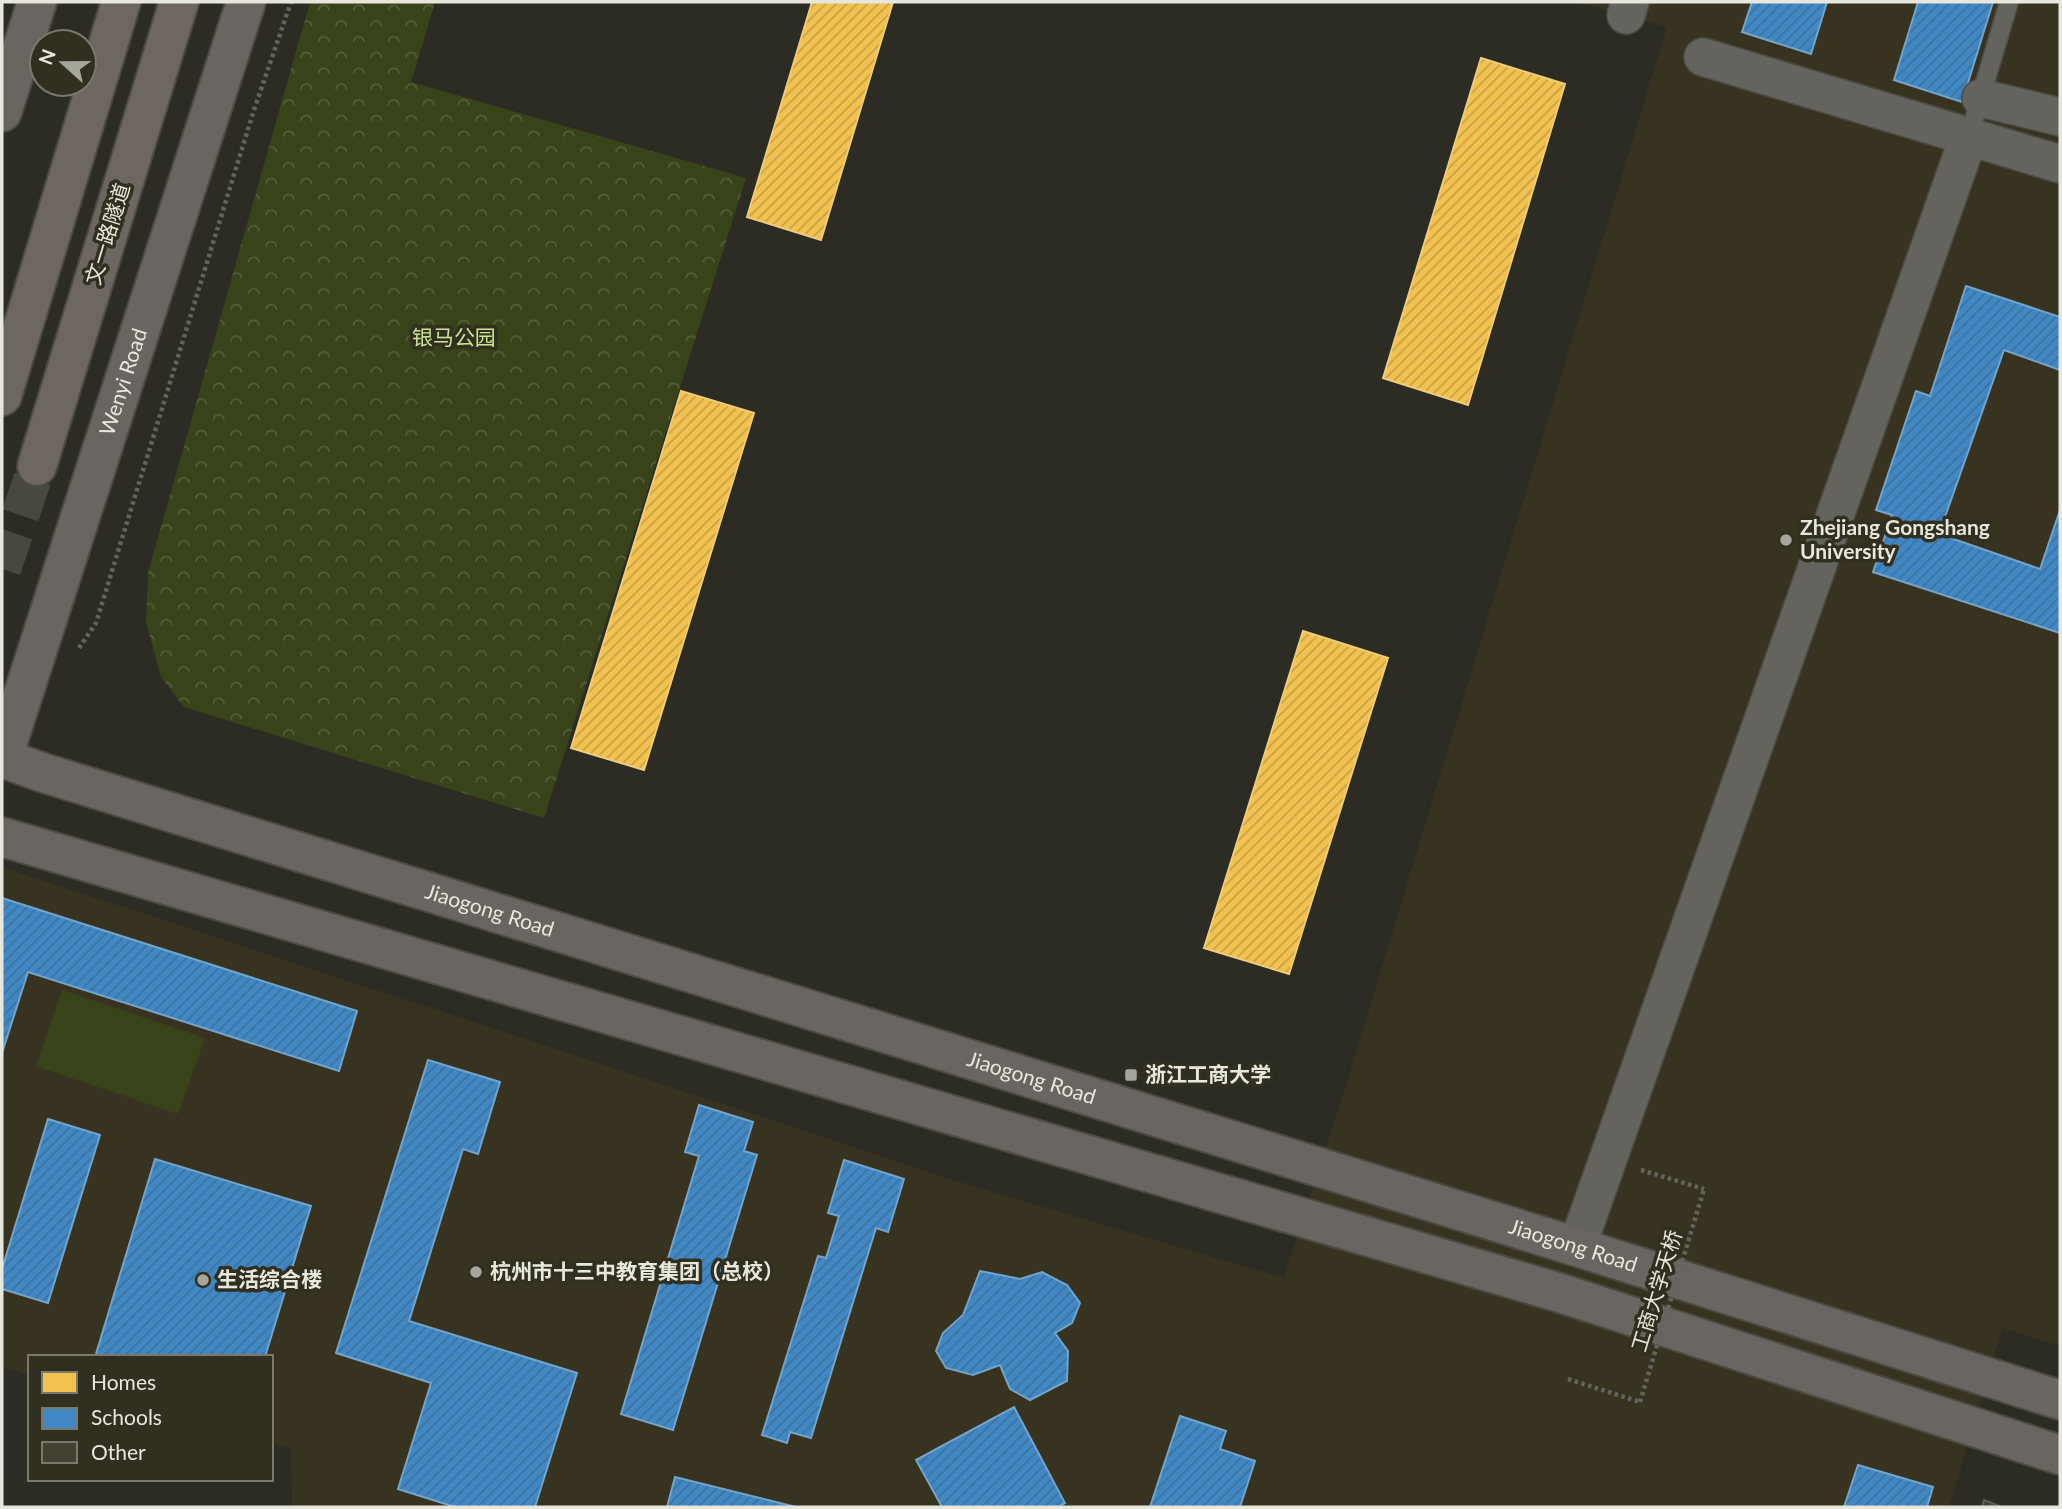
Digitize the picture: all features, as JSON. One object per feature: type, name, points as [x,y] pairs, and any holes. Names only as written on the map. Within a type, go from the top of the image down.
[{"type":"highway","points":[[98,71],[106,2]]},
{"type":"highway","points":[[98,77],[121,2]]},
{"type":"highway","name":"文一路隧道","points":[[37,466],[179,2]]},
{"type":"highway","points":[[2,396],[92,98]]},
{"type":"main road","points":[[2,112],[37,2]]},
{"type":"main road","name":"Wenyi Road","points":[[2,759],[246,2]]},
{"type":"main road","name":"Jiaogong Road","points":[[2,759],[1577,1247],[2060,1400]]},
{"type":"main road","points":[[2,837],[1557,1292],[2060,1455]]},
{"type":"street","points":[[1703,57],[2060,164]]},
{"type":"street","points":[[1981,98],[2060,117]]},
{"type":"street","points":[[1577,1247],[1969,136]]},
{"type":"lane","points":[[1969,136],[2009,2]]},
{"type":"path","name":"工商大学天桥","points":[[1568,1379],[1640,1402],[1704,1189],[1608,1159]]},
{"type":"shaded area","name":"Zhejiang Gongshang University","points":[[1576,2],[2060,2],[2060,1346],[2002,1328],[1949,1507],[292,1507],[291,1449],[273,1444],[273,1355],[28,1355],[28,1374],[2,1367],[2,867],[975,1187],[1284,1278],[1348,1079],[1667,27]]},
{"type":"green space","name":"银马公园","points":[[310,2],[435,2],[411,82],[746,178],[544,818],[184,707],[161,677],[146,622],[148,573]]},
{"type":"green space","points":[[62,990],[205,1038],[178,1114],[36,1066]]},
{"type":"building: Homes","points":[[812,2],[893,2],[821,240],[747,217]]},
{"type":"building: Homes","points":[[1481,58],[1565,84],[1468,405],[1383,378]]},
{"type":"building: Homes","points":[[681,391],[754,413],[644,770],[571,748]]},
{"type":"building: Homes","points":[[1303,631],[1388,658],[1289,974],[1204,948]]},
{"type":"building: Schools","points":[[1752,2],[1827,2],[1811,54],[1742,32]]},
{"type":"building: Schools","points":[[1918,2],[1993,2],[1962,102],[1894,80]]},
{"type":"building: Schools","points":[[1966,286],[2060,317],[2060,370],[2004,350],[1939,534],[2040,569],[2060,510],[2060,633],[1873,572],[1892,515],[1876,510],[1916,391],[1930,396]]},
{"type":"building: Schools","points":[[2,898],[357,1011],[339,1071],[28,972],[2,1053]]},
{"type":"building: Schools","points":[[428,1060],[500,1082],[478,1154],[463,1149],[409,1321],[577,1373],[535,1507],[455,1507],[398,1489],[431,1383],[336,1353]]},
{"type":"building: Schools","points":[[699,1105],[753,1122],[744,1151],[757,1155],[673,1430],[621,1414],[699,1156],[685,1152]]},
{"type":"building: Schools","points":[[48,1119],[100,1135],[48,1303],[2,1289],[2,1269]]},
{"type":"building: Schools","name":"生活综合楼","points":[[155,1159],[311,1206],[266,1355],[96,1354]]},
{"type":"building: Schools","points":[[844,1160],[904,1179],[888,1232],[876,1228],[811,1438],[790,1432],[787,1443],[762,1435],[818,1256],[826,1258],[839,1216],[828,1213]]},
{"type":"building: Schools","points":[[980,1271],[1020,1279],[1042,1272],[1067,1285],[1080,1303],[1072,1323],[1055,1333],[1068,1351],[1067,1381],[1030,1400],[1010,1389],[1000,1365],[973,1375],[946,1368],[936,1351],[943,1333],[963,1315]]},
{"type":"building: Schools","points":[[1014,1407],[1065,1503],[1058,1507],[942,1507],[916,1460]]},
{"type":"building: Schools","points":[[1180,1416],[1226,1431],[1220,1449],[1255,1461],[1240,1507],[1150,1507]]},
{"type":"building: Schools","points":[[1858,1465],[1933,1487],[1927,1507],[1844,1507]]},
{"type":"building: Schools","points":[[675,1477],[796,1507],[667,1507]]},
{"type":"building: Other","points":[[1984,1500],[2002,1507],[1982,1507]]},
{"type":"tunnel","points":[[2,569],[37,466]]},
{"type":"place","name":"Zhejiang Gongshang University","points":[[1786,540]]},
{"type":"place","name":"浙江工商大学","points":[[1131,1075]]},
{"type":"place","name":"杭州市十三中教育集团（总校）","points":[[476,1272]]},
{"type":"place","name":"生活综合楼","points":[[203,1280]]}]
